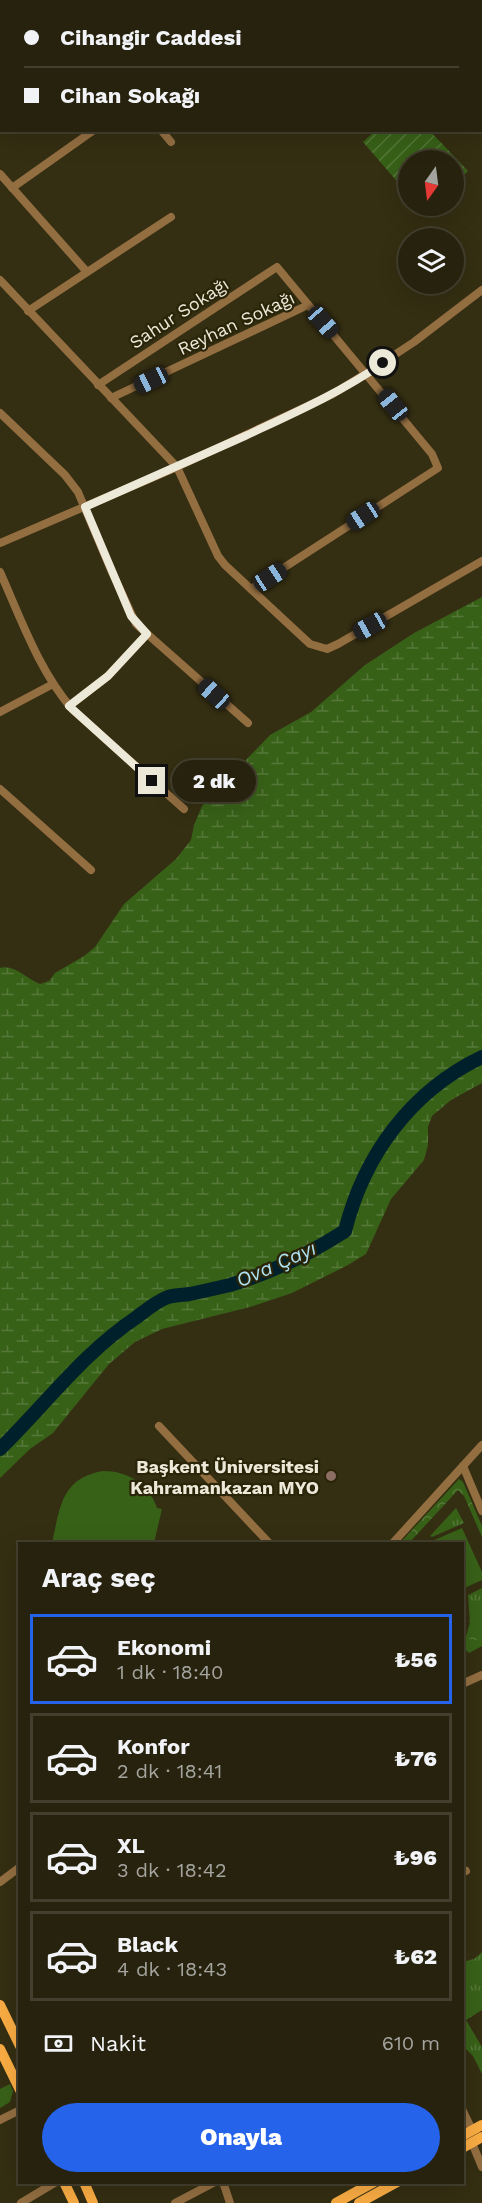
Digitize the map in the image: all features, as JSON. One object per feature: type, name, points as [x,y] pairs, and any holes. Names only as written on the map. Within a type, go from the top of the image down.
[{"type":"main road","points":[[0,2005],[18,2042]]},
{"type":"main road","points":[[0,2049],[18,2086]]},
{"type":"main road","points":[[467,2145],[482,2137]]},
{"type":"main road","points":[[65,2184],[74,2203]]},
{"type":"main road","points":[[85,2184],[93,2203]]},
{"type":"main road","points":[[336,2203],[370,2184]]},
{"type":"main road","points":[[359,2203],[393,2184]]},
{"type":"street","points":[[12,188],[91,132]]},
{"type":"street","points":[[163,132],[171,142]]},
{"type":"street","points":[[0,174],[87,272]]},
{"type":"street","points":[[28,311],[171,217]]},
{"type":"street","name":"Sahur Sokağı","points":[[98,385],[277,267],[309,305]]},
{"type":"street","points":[[0,280],[177,467],[218,556],[310,644],[327,649],[482,561]]},
{"type":"street","points":[[0,543],[177,467],[325,398],[368,374],[482,290]]},
{"type":"street","points":[[251,589],[438,468],[432,453],[309,305]]},
{"type":"street","name":"Reyhan Sokağı","points":[[111,398],[309,305]]},
{"type":"street","points":[[0,413],[65,475],[78,492],[131,616],[147,634],[248,723]]},
{"type":"street","points":[[0,572],[53,684],[69,706],[184,809]]},
{"type":"street","points":[[69,706],[108,676],[147,634]]},
{"type":"street","points":[[0,712],[53,684]]},
{"type":"street","points":[[0,789],[91,870]]},
{"type":"street","points":[[159,1426],[268,1542]]},
{"type":"street","points":[[394,1542],[482,1445]]},
{"type":"street","points":[[463,1466],[482,1511]]},
{"type":"street","points":[[464,1683],[482,1675]]},
{"type":"street","points":[[0,1882],[18,1868]]},
{"type":"street","points":[[0,2120],[18,2111]]},
{"type":"street","points":[[464,2113],[472,2130]]},
{"type":"street","points":[[467,2145],[482,2167]]},
{"type":"street","points":[[21,2203],[53,2184]]},
{"type":"street","points":[[175,2203],[211,2184]]},
{"type":"street","points":[[224,2184],[230,2203]]},
{"type":"green space","points":[[374,132],[431,132],[448,150],[398,150],[398,182],[363,142]]},
{"type":"green space","points":[[482,597],[482,1083],[451,1100],[432,1116],[428,1127],[428,1145],[424,1160],[391,1199],[366,1254],[292,1293],[250,1307],[162,1329],[135,1342],[109,1364],[53,1433],[30,1449],[0,1478],[0,968],[15,970],[40,984],[49,981],[55,973],[84,956],[95,947],[124,904],[176,859],[191,840],[202,806],[270,735],[311,712],[365,665],[414,633]]},
{"type":"green space","points":[[103,1471],[121,1473],[136,1480],[149,1492],[157,1508],[162,1509],[154,1542],[52,1542],[57,1518],[65,1496],[78,1480]]},
{"type":"green space","points":[[459,1479],[463,1482],[482,1526],[482,1537],[464,1496],[458,1490],[410,1542],[401,1542]]},
{"type":"green space","points":[[456,1508],[464,1523],[430,1536]]},
{"type":"green space","points":[[462,1528],[482,1572],[482,1580],[464,1588],[464,1542],[432,1541]]},
{"type":"green space","points":[[482,1588],[482,1646],[469,1653],[464,1648],[470,1623],[468,1595]]},
{"type":"green space","points":[[475,1619],[482,1622],[482,1638],[474,1641],[466,1638],[469,1620]]},
{"type":"green space","points":[[482,1952],[482,2010],[466,2020],[482,2047],[482,2074],[473,2056],[464,2047],[464,1962],[474,1959]]},
{"type":"green space","points":[[10,2084],[13,2091],[10,2102],[0,2108],[0,2089]]},
{"type":"waterway","name":"Ova Çayı","points":[[0,1449],[99,1346],[156,1303],[168,1297],[230,1285],[260,1275],[304,1255],[345,1231],[364,1177],[394,1128],[433,1088],[482,1057]]},
{"type":"place","name":"Başkent Üniversitesi Kahramankazan MYO","points":[[331,1476]]},
{"type":"route","points":[[152,781],[69,706],[92,691],[119,667],[147,634],[131,616],[85,507],[301,410],[368,374],[383,363]]}]
